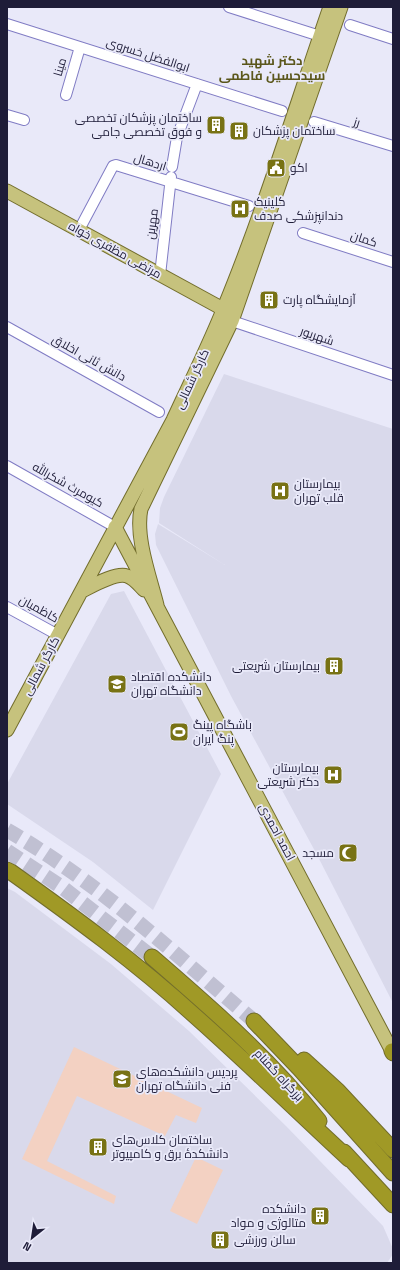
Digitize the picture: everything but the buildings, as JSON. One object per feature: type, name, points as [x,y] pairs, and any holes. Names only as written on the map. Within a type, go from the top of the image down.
[{"type":"highway","points":[[8,870],[57,904],[108,943],[194,1014],[349,1159]]},
{"type":"highway","name":"بزرگراه گمنام","points":[[152,957],[214,1010],[263,1056],[299,1095],[349,1159],[393,1205]]},
{"type":"highway","name":"بزرگراه گمنام","points":[[393,1150],[338,1091],[304,1061],[254,1021],[299,1068],[393,1173]]},
{"type":"main road","name":"کارگر شمالی","points":[[7,730],[173,420],[198,368],[223,309],[260,210],[330,7]]},
{"type":"main road","name":"کارگر شمالی","points":[[157,605],[140,534],[139,519],[141,509],[232,321],[341,7]]},
{"type":"main road","name":"مرتضی مظفری خواه","points":[[7,191],[223,309]]},
{"type":"main road","name":"احمد احمدی","points":[[116,527],[393,1052]]},
{"type":"main road","points":[[82,591],[114,576],[123,575],[127,576],[138,584],[157,605]]},
{"type":"street","points":[[229,7],[320,36]]},
{"type":"street","name":"ابوالفضل خسروی","points":[[7,24],[282,111]]},
{"type":"street","points":[[350,25],[393,39]]},
{"type":"street","name":"مینا","points":[[66,95],[80,47]]},
{"type":"street","name":"مهرین","points":[[160,275],[171,175],[177,137],[197,84]]},
{"type":"street","points":[[7,115],[24,120]]},
{"type":"street","name":"رز","points":[[314,122],[393,146]]},
{"type":"street","name":"اردهال","points":[[79,230],[114,165],[171,175],[249,206]]},
{"type":"street","name":"کمان","points":[[303,233],[393,262]]},
{"type":"street","name":"شهریور","points":[[232,321],[393,375]]},
{"type":"street","name":"دانش ثانی اخلاق","points":[[7,327],[159,412]]},
{"type":"street","name":"کیومرث شکرالله","points":[[7,466],[116,527]]},
{"type":"street","name":"کاظمیان","points":[[7,607],[58,635]]},
{"type":"shaded area","points":[[224,374],[393,429],[393,1003],[316,853],[231,696],[156,545],[155,534],[158,524],[225,565],[159,523],[160,508],[164,497]]},
{"type":"shaded area","name":"دانشکده اقتصاد دانشگاه تهران","points":[[124,591],[221,774],[153,910],[93,862],[7,804],[7,784],[111,594]]},
{"type":"shaded area","name":"پردیس دانشکده‌های فنی دانشگاه تهران","points":[[7,888],[15,892],[111,964],[189,1031],[286,1126],[383,1226],[393,1249],[393,1254],[387,1263],[7,1263]]},
{"type":"shaded area","points":[[74,1047],[202,1108],[196,1123],[176,1115],[165,1136],[77,1096],[47,1161],[116,1196],[114,1204],[22,1159]]},
{"type":"shaded area","points":[[196,1157],[223,1170],[197,1224],[170,1211]]},
{"type":"tunnel","points":[[7,830],[73,872],[135,920],[254,1021]]},
{"type":"tunnel","points":[[7,851],[63,888],[152,957]]},
{"type":"place","name":"ساختمان پزشکان تخصصی و فوق تخصصی جامی","points":[[216,125]]},
{"type":"place","name":"ساختمان پزشکان","points":[[239,131]]},
{"type":"place","name":"اکو","points":[[276,168]]},
{"type":"place","name":"کلینیک دندانپزشکی صدف","points":[[240,209]]},
{"type":"place","name":"آزمایشگاه پارت","points":[[269,300]]},
{"type":"place","name":"بیمارستان قلب تهران","points":[[280,491]]},
{"type":"place","name":"بیمارستان شریعتی","points":[[334,666]]},
{"type":"place","name":"دانشکده اقتصاد دانشگاه تهران","points":[[117,684]]},
{"type":"place","name":"باشگاه پینگ پنگ ایران","points":[[179,732]]},
{"type":"place","name":"بیمارستان دکتر شریعتی","points":[[333,775]]},
{"type":"place","name":"مسجد","points":[[348,853]]},
{"type":"place","name":"پردیس دانشکده‌های فنی دانشگاه تهران","points":[[122,1079]]},
{"type":"place","name":"ساختمان کلاس‌های دانشکدهٔ برق و کامپیوتر","points":[[98,1147]]},
{"type":"place","name":"دانشکده متالوژی و مواد","points":[[320,1216]]},
{"type":"place","name":"سالن ورزشی","points":[[220,1240]]},
{"type":"district","name":"دکتر شهید سیدحسین فاطمی","points":[[272,68]]}]
